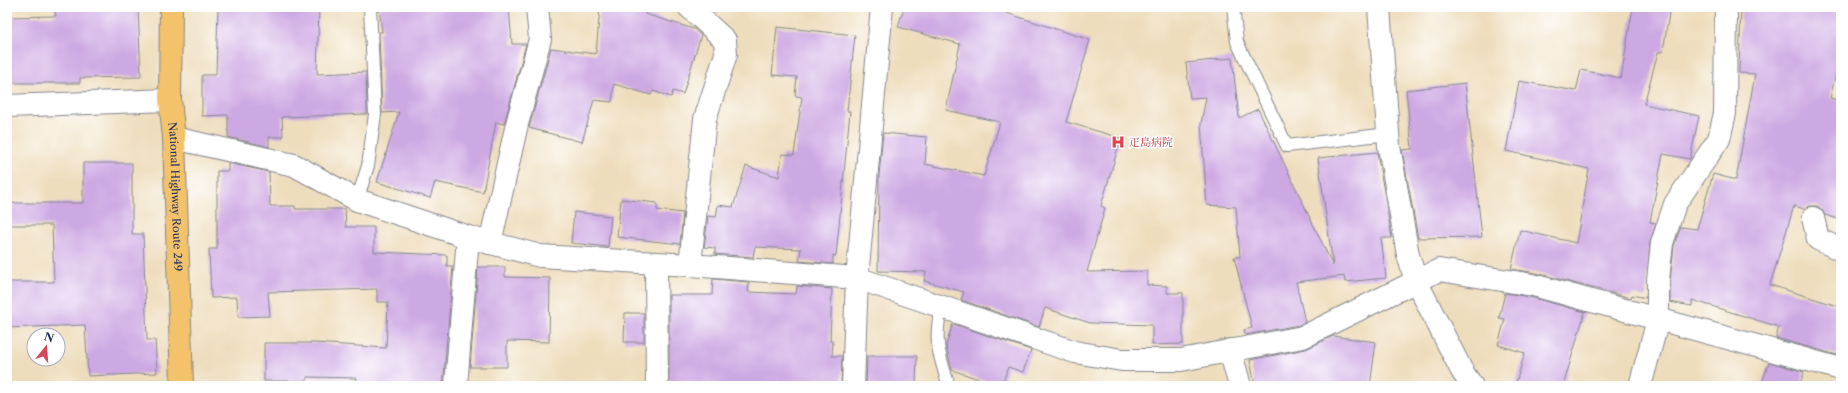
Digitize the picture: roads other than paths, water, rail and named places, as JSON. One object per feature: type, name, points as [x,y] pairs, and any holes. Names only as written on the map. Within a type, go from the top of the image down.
[{"type":"highway","name":"National Highway Route 249","points":[[171,7],[170,100],[174,138],[182,386]]},
{"type":"street","points":[[490,243],[517,124],[540,39],[537,7]]},
{"type":"street","points":[[689,7],[725,40],[726,54],[705,119],[690,265]]},
{"type":"street","points":[[853,386],[857,278],[882,7]]},
{"type":"street","points":[[1379,7],[1388,134],[1408,255],[1416,281],[1462,371],[1472,386]]},
{"type":"street","points":[[1640,386],[1658,320],[1658,280],[1662,243],[1675,204],[1720,139],[1725,113],[1726,7]]},
{"type":"street","points":[[7,106],[170,100]]},
{"type":"street","points":[[174,138],[294,165],[358,200],[468,238],[540,256],[690,265],[857,278],[1075,352],[1122,360],[1181,360],[1303,337],[1439,270],[1533,285],[1841,370]]},
{"type":"street","points":[[1813,218],[1818,239],[1841,250]]},
{"type":"street","points":[[456,386],[468,238]]},
{"type":"street","points":[[656,263],[657,386]]},
{"type":"street","points":[[1230,350],[1240,386]]},
{"type":"lane","points":[[358,200],[368,166],[375,114],[370,7]]},
{"type":"lane","points":[[1233,7],[1237,42],[1287,146],[1388,134]]},
{"type":"lane","points":[[941,307],[937,330],[938,352],[949,386]]},
{"type":"place","name":"疋島病院","points":[[1118,142]]}]
